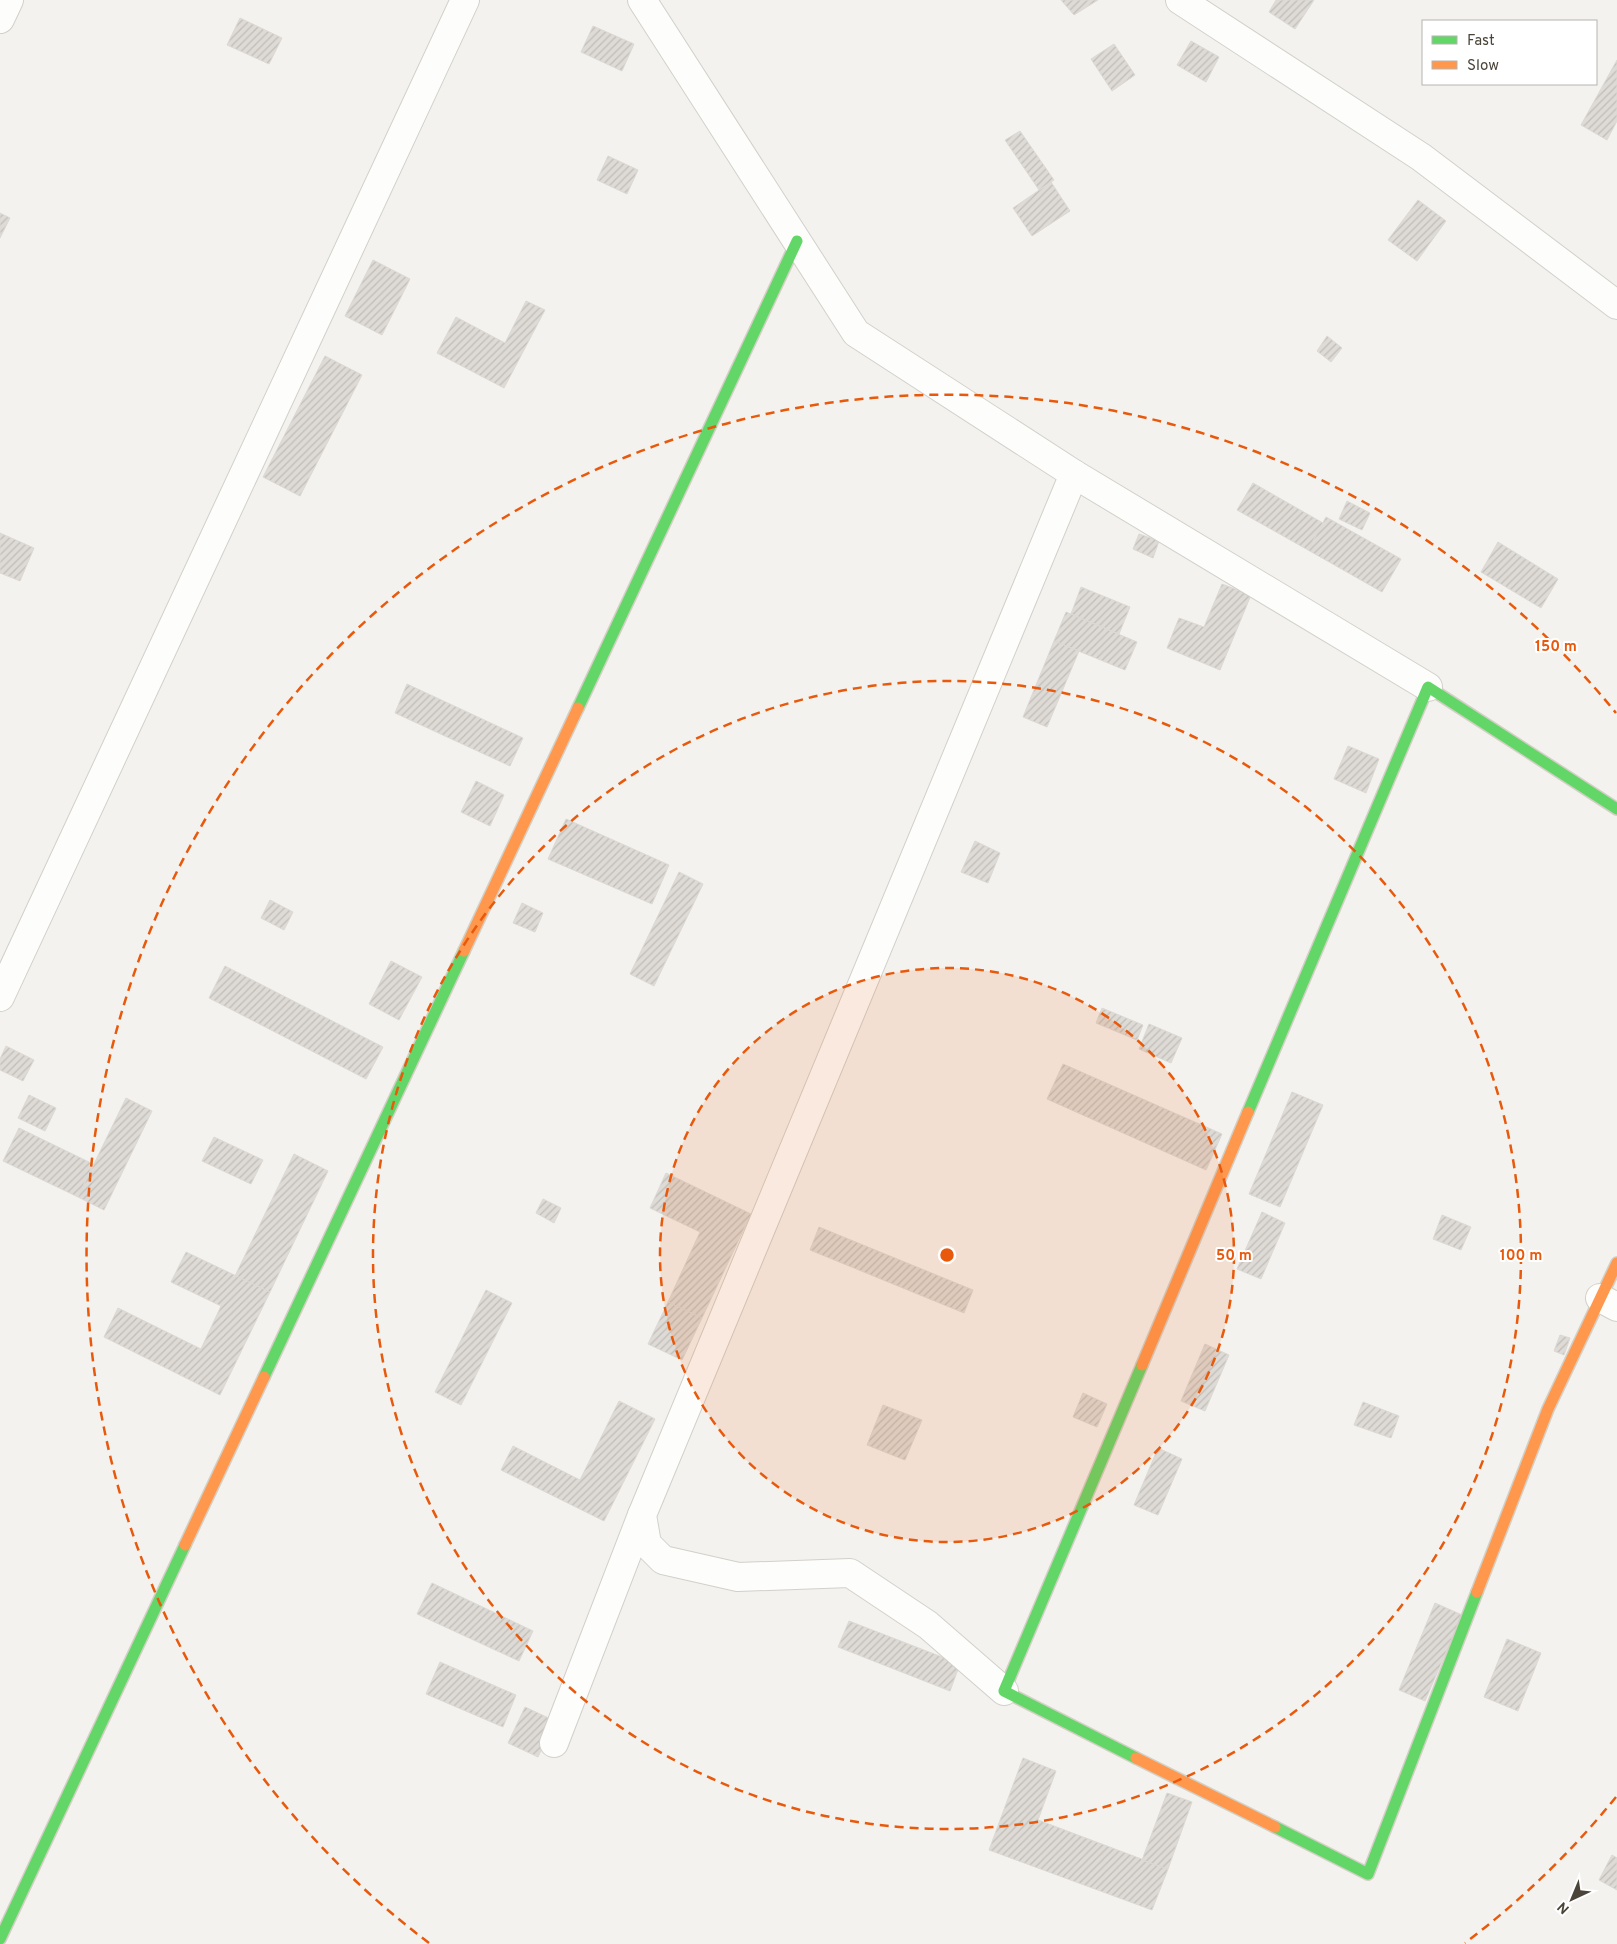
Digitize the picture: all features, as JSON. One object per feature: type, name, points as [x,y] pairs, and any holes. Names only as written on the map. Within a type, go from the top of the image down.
[{"type":"street","points":[[0,19],[9,0]]},
{"type":"street","points":[[0,997],[466,0]]},
{"type":"street","points":[[642,0],[856,332],[1074,474],[1428,687],[1617,809]]},
{"type":"street","points":[[1180,0],[1421,157],[1617,305]]},
{"type":"street","points":[[0,1939],[797,241]]},
{"type":"street","points":[[554,1743],[642,1515],[1074,474]]},
{"type":"street","points":[[1004,1691],[1428,687]]},
{"type":"street","points":[[642,1515],[647,1544],[662,1560],[738,1577],[850,1573],[928,1625],[1004,1691],[1368,1874],[1548,1409],[1609,1303],[1617,1263]]},
{"type":"building","points":[[1061,0],[1098,0],[1074,15]]},
{"type":"building","points":[[1276,0],[1314,0],[1295,29],[1269,12]]},
{"type":"building","points":[[240,18],[282,38],[269,64],[227,45]]},
{"type":"building","points":[[593,26],[634,44],[622,71],[581,52]]},
{"type":"building","points":[[1191,41],[1219,57],[1206,82],[1177,65]]},
{"type":"building","points":[[1114,44],[1135,75],[1112,91],[1091,59]]},
{"type":"building","points":[[1617,60],[1617,121],[1607,140],[1581,125]]},
{"type":"building","points":[[1020,131],[1054,180],[1039,190],[1005,140]]},
{"type":"building","points":[[608,156],[638,170],[627,194],[597,180]]},
{"type":"building","points":[[1051,182],[1070,211],[1032,236],[1013,208]]},
{"type":"building","points":[[1418,200],[1446,221],[1417,261],[1388,240]]},
{"type":"building","points":[[0,213],[10,218],[0,238]]},
{"type":"building","points":[[373,260],[410,279],[382,335],[345,316]]},
{"type":"building","points":[[526,301],[545,310],[504,388],[437,353],[456,317],[505,343]]},
{"type":"building","points":[[1327,336],[1342,348],[1331,362],[1317,351]]},
{"type":"building","points":[[325,356],[362,375],[300,496],[263,477]]},
{"type":"building","points":[[1253,483],[1323,523],[1308,550],[1237,510]]},
{"type":"building","points":[[1347,501],[1370,513],[1362,530],[1339,519]]},
{"type":"building","points":[[1326,517],[1401,559],[1382,592],[1308,550]]},
{"type":"building","points":[[0,533],[34,548],[20,581],[0,573]]},
{"type":"building","points":[[1139,534],[1159,541],[1153,558],[1133,549]]},
{"type":"building","points":[[1498,542],[1558,579],[1541,608],[1481,572]]},
{"type":"building","points":[[1222,584],[1251,595],[1220,670],[1167,648],[1179,618],[1204,627]]},
{"type":"building","points":[[1081,587],[1130,607],[1119,634],[1071,614]]},
{"type":"building","points":[[1066,612],[1137,642],[1125,670],[1054,641]]},
{"type":"building","points":[[1054,641],[1079,651],[1047,727],[1023,717]]},
{"type":"building","points":[[407,684],[523,738],[510,766],[395,713]]},
{"type":"building","points":[[1348,746],[1379,759],[1366,793],[1334,779]]},
{"type":"building","points":[[476,781],[504,795],[490,826],[461,812]]},
{"type":"building","points":[[566,819],[669,865],[652,904],[548,859]]},
{"type":"building","points":[[975,841],[1000,853],[988,883],[961,872]]},
{"type":"building","points":[[679,872],[703,884],[654,986],[630,974]]},
{"type":"building","points":[[270,900],[293,912],[284,930],[261,918]]},
{"type":"building","points":[[522,903],[543,913],[535,932],[513,923]]},
{"type":"building","points":[[391,961],[422,977],[399,1020],[369,1004]]},
{"type":"building","points":[[225,966],[383,1047],[366,1079],[209,998]]},
{"type":"building","points":[[1102,1008],[1143,1025],[1137,1040],[1096,1023]]},
{"type":"building","points":[[1149,1024],[1182,1038],[1171,1063],[1139,1049]]},
{"type":"building","points":[[6,1046],[34,1060],[23,1081],[0,1070],[0,1059]]},
{"type":"building","points":[[1063,1064],[1222,1134],[1206,1170],[1047,1099]]},
{"type":"building","points":[[1292,1092],[1323,1105],[1280,1207],[1249,1194]]},
{"type":"building","points":[[29,1095],[56,1108],[45,1131],[18,1118]]},
{"type":"building","points":[[126,1098],[152,1111],[104,1210],[78,1197]]},
{"type":"building","points":[[19,1128],[93,1164],[78,1197],[3,1161]]},
{"type":"building","points":[[214,1137],[263,1160],[251,1184],[202,1161]]},
{"type":"building","points":[[294,1154],[328,1171],[270,1292],[235,1276]]},
{"type":"building","points":[[666,1173],[751,1214],[702,1318],[668,1302],[700,1232],[650,1208]]},
{"type":"building","points":[[543,1199],[561,1208],[554,1223],[536,1213]]},
{"type":"building","points":[[1262,1212],[1285,1223],[1261,1279],[1237,1269]]},
{"type":"building","points":[[1442,1215],[1471,1227],[1461,1250],[1433,1239]]},
{"type":"building","points":[[819,1227],[973,1290],[964,1313],[810,1250]]},
{"type":"building","points":[[186,1252],[270,1292],[220,1395],[104,1337],[118,1308],[201,1349],[221,1306],[171,1282]]},
{"type":"building","points":[[486,1290],[512,1303],[461,1405],[435,1392]]},
{"type":"building","points":[[668,1302],[702,1318],[682,1360],[648,1344]]},
{"type":"building","points":[[1560,1335],[1570,1338],[1564,1355],[1554,1351]]},
{"type":"building","points":[[1205,1344],[1229,1355],[1205,1411],[1181,1401]]},
{"type":"building","points":[[1083,1393],[1107,1404],[1097,1427],[1073,1417]]},
{"type":"building","points":[[619,1401],[655,1419],[604,1521],[501,1470],[513,1446],[580,1480]]},
{"type":"building","points":[[1363,1402],[1399,1416],[1391,1438],[1354,1425]]},
{"type":"building","points":[[883,1405],[922,1420],[905,1460],[867,1445]]},
{"type":"building","points":[[1158,1448],[1182,1459],[1158,1515],[1134,1505]]},
{"type":"building","points":[[432,1583],[533,1631],[519,1661],[417,1614]]},
{"type":"building","points":[[1435,1603],[1462,1615],[1425,1701],[1399,1690]]},
{"type":"building","points":[[849,1621],[960,1664],[950,1691],[838,1647]]},
{"type":"building","points":[[1507,1639],[1541,1653],[1518,1711],[1484,1697]]},
{"type":"building","points":[[440,1662],[516,1695],[503,1727],[426,1694]]},
{"type":"building","points":[[525,1707],[555,1721],[538,1757],[508,1743]]},
{"type":"building","points":[[1023,1758],[1056,1771],[1038,1820],[1168,1869],[1152,1910],[989,1850]]},
{"type":"building","points":[[1167,1793],[1192,1802],[1168,1869],[1142,1860]]},
{"type":"building","points":[[1612,1855],[1617,1858],[1617,1890],[1599,1880]]},
{"type":"traffic: fast","points":[[578,708],[797,241]]},
{"type":"traffic: fast","points":[[1248,1112],[1428,687],[1617,809]]},
{"type":"traffic: fast","points":[[264,1377],[464,951]]},
{"type":"traffic: fast","points":[[1136,1758],[1004,1691],[1142,1365]]},
{"type":"traffic: fast","points":[[0,1939],[185,1545]]},
{"type":"traffic: fast","points":[[1275,1827],[1368,1874],[1477,1592]]},
{"type":"traffic: slow","points":[[464,951],[578,708]]},
{"type":"traffic: slow","points":[[1142,1365],[1248,1112]]},
{"type":"traffic: slow","points":[[1477,1592],[1548,1409],[1617,1263]]},
{"type":"traffic: slow","points":[[185,1545],[264,1377]]},
{"type":"traffic: slow","points":[[1136,1758],[1275,1827]]}]
